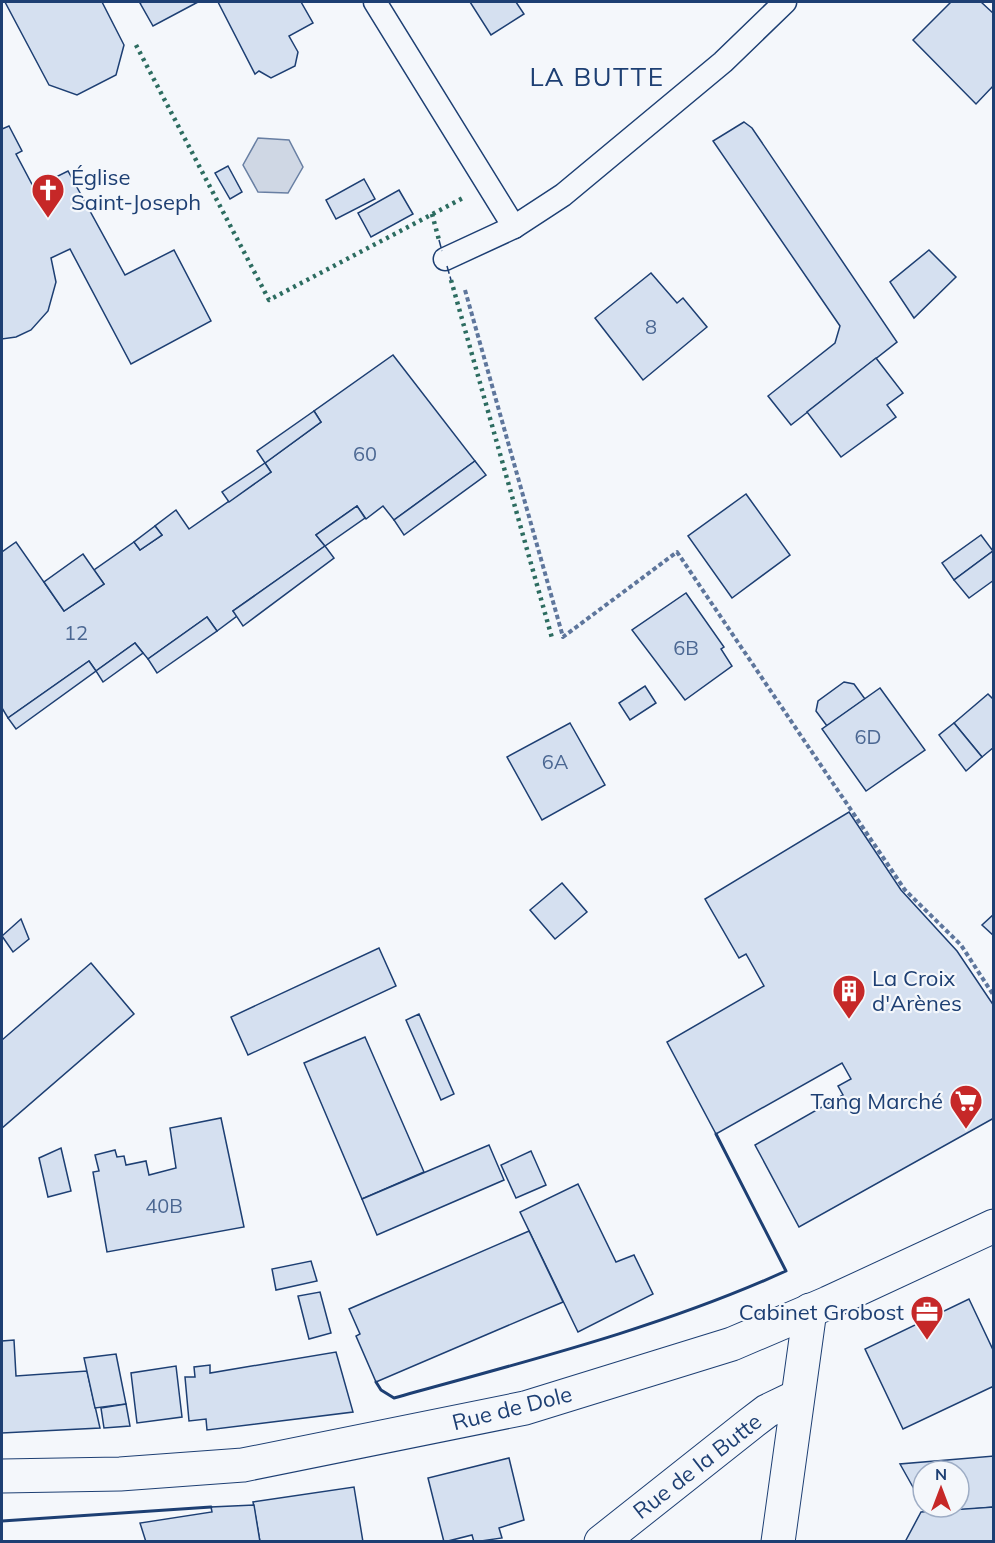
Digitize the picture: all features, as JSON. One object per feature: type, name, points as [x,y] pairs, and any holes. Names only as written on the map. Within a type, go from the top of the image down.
[{"type":"main road","name":"Rue de Dole","points":[[2,1476],[120,1474],[243,1466],[380,1440],[525,1408],[732,1344],[810,1311],[993,1226]]},
{"type":"main road","points":[[778,1542],[796,1397],[810,1311]]},
{"type":"main road","name":"Rue de la Butte","points":[[601,1542],[767,1411],[796,1397]]},
{"type":"lane","points":[[375,2],[514,227]]},
{"type":"lane","points":[[449,255],[514,227],[563,195],[714,70],[785,2]]},
{"type":"path","points":[[449,255],[563,637],[676,552],[905,890],[961,945],[993,996]]},
{"type":"shaded area","points":[[258,138],[289,140],[303,167],[288,193],[258,192],[243,165]]},
{"type":"building","points":[[5,2],[102,2],[124,45],[116,75],[77,95],[49,85]]},
{"type":"building","points":[[198,2],[153,26],[140,3]]},
{"type":"building","points":[[218,2],[301,2],[313,23],[289,36],[298,52],[295,66],[271,78],[259,71],[255,74]]},
{"type":"building","points":[[470,2],[516,2],[524,14],[491,35]]},
{"type":"building","points":[[951,2],[981,2],[994,14],[994,85],[976,104],[913,40]]},
{"type":"building","points":[[744,122],[752,128],[897,342],[791,425],[768,396],[835,343],[840,326],[713,141]]},
{"type":"building","name":"Église Saint-Joseph","points":[[9,126],[22,151],[16,154],[34,188],[68,171],[125,275],[174,250],[211,321],[131,364],[70,249],[51,258],[56,282],[48,311],[31,330],[16,337],[2,339],[2,129]]},
{"type":"building","points":[[228,166],[242,192],[230,199],[215,173]]},
{"type":"building","points":[[364,179],[375,199],[336,219],[326,200]]},
{"type":"building","points":[[399,190],[413,214],[371,237],[358,213]]},
{"type":"building","points":[[929,250],[956,277],[914,318],[890,282]]},
{"type":"building","points":[[651,273],[677,303],[683,298],[707,327],[643,380],[595,318]]},
{"type":"building","points":[[393,355],[475,461],[394,520],[383,506],[366,519],[357,506],[316,535],[325,546],[233,611],[237,616],[217,631],[207,617],[148,659],[135,643],[96,671],[89,661],[8,718],[2,708],[2,552],[16,542],[64,611],[104,584],[94,570],[134,542],[140,550],[162,535],[155,526],[176,510],[189,529],[271,472],[265,463],[321,422],[314,411]]},
{"type":"building","points":[[876,358],[903,393],[887,405],[896,417],[841,457],[807,412]]},
{"type":"building","points":[[314,411],[321,422],[265,463],[257,451]]},
{"type":"building","points":[[475,461],[486,475],[404,535],[394,520]]},
{"type":"building","points":[[265,463],[271,472],[229,502],[222,492]]},
{"type":"building","points":[[746,494],[790,555],[732,598],[688,536]]},
{"type":"building","points":[[357,506],[365,518],[325,546],[316,535]]},
{"type":"building","points":[[155,526],[162,535],[140,550],[134,542]]},
{"type":"building","points":[[981,535],[993,551],[954,580],[942,563]]},
{"type":"building","points":[[325,546],[334,558],[243,626],[233,611]]},
{"type":"building","points":[[993,551],[994,580],[969,598],[954,580]]},
{"type":"building","points":[[83,554],[104,584],[64,611],[44,582]]},
{"type":"building","points":[[686,593],[724,647],[721,649],[732,666],[685,700],[632,630]]},
{"type":"building","points":[[207,617],[217,631],[157,673],[148,659]]},
{"type":"building","points":[[135,643],[143,653],[103,682],[96,671]]},
{"type":"building","points":[[89,661],[96,671],[16,729],[8,718]]},
{"type":"building","points":[[844,682],[854,684],[865,699],[827,726],[816,711],[818,701]]},
{"type":"building","points":[[645,686],[656,703],[630,720],[619,703]]},
{"type":"building","points":[[880,688],[925,750],[866,791],[822,729]]},
{"type":"building","points":[[988,694],[994,700],[994,747],[982,757],[954,723]]},
{"type":"building","points":[[570,723],[605,785],[542,820],[507,757]]},
{"type":"building","points":[[954,723],[982,757],[966,771],[939,735]]},
{"type":"building","name":"La Croix d'Arènes","points":[[849,812],[901,890],[957,951],[994,1006],[994,1118],[799,1227],[755,1145],[843,1095],[838,1086],[851,1079],[842,1063],[716,1134],[667,1042],[764,986],[746,954],[739,958],[705,899]]},
{"type":"building","points":[[562,883],[587,912],[555,939],[530,910]]},
{"type":"building","points":[[994,914],[994,936],[982,925]]},
{"type":"building","points":[[21,919],[29,939],[13,952],[2,936]]},
{"type":"building","points":[[379,948],[396,986],[248,1055],[231,1017]]},
{"type":"building","points":[[91,963],[134,1014],[2,1128],[2,1040]]},
{"type":"building","points":[[419,1014],[454,1094],[441,1100],[406,1020]]},
{"type":"building","points":[[365,1037],[424,1172],[362,1199],[304,1063]]},
{"type":"building","points":[[221,1118],[244,1227],[107,1252],[93,1172],[99,1171],[95,1155],[115,1150],[117,1157],[124,1156],[126,1165],[146,1161],[149,1175],[176,1168],[170,1128]]},
{"type":"building","points":[[489,1145],[504,1180],[377,1235],[362,1199]]},
{"type":"building","points":[[61,1148],[71,1191],[48,1197],[39,1158]]},
{"type":"building","points":[[531,1151],[546,1185],[516,1198],[501,1165]]},
{"type":"building","points":[[578,1184],[616,1262],[634,1255],[653,1294],[578,1332],[520,1212]]},
{"type":"building","points":[[529,1231],[563,1302],[376,1382],[356,1336],[360,1334],[349,1309]]},
{"type":"building","points":[[311,1261],[317,1281],[276,1290],[272,1269]]},
{"type":"building","points":[[320,1292],[331,1333],[309,1339],[298,1296]]},
{"type":"building","points":[[969,1299],[994,1352],[994,1386],[903,1429],[865,1349]]},
{"type":"building","points":[[14,1340],[16,1376],[87,1371],[100,1428],[2,1433],[2,1341]]},
{"type":"building","points":[[336,1352],[353,1412],[207,1430],[206,1419],[189,1421],[185,1377],[195,1377],[194,1367],[210,1365],[210,1373]]},
{"type":"building","points":[[116,1354],[126,1404],[95,1408],[84,1358]]},
{"type":"building","points":[[176,1366],[182,1417],[137,1423],[131,1373]]},
{"type":"building","points":[[126,1404],[130,1426],[104,1428],[101,1408]]},
{"type":"building","points":[[994,1456],[994,1507],[971,1509],[971,1459],[959,1459]]},
{"type":"building","points":[[509,1458],[524,1520],[499,1528],[502,1538],[474,1542],[472,1535],[444,1542],[428,1478]]},
{"type":"building","points":[[911,1463],[911,1484],[900,1464]]},
{"type":"building","points":[[354,1487],[363,1542],[260,1542],[253,1502]]},
{"type":"building","points":[[254,1505],[260,1542],[146,1542],[140,1523],[212,1512],[211,1507]]},
{"type":"building","points":[[994,1507],[994,1542],[905,1542],[917,1519],[971,1519],[971,1509]]},
{"type":"hedge","points":[[136,45],[269,300],[463,198]]},
{"type":"hedge","points":[[432,214],[439,240]]},
{"type":"hedge","points":[[451,280],[552,638]]},
{"type":"fence","points":[[439,240],[442,251]]},
{"type":"fence","points":[[447,266],[451,280]]},
{"type":"wall","points":[[376,1382],[381,1390],[394,1398],[593,1342],[690,1310],[786,1271],[716,1134]]},
{"type":"wall","points":[[2,1521],[211,1507]]},
{"type":"place","name":"Église Saint-Joseph","points":[[48,219]]},
{"type":"place","name":"La Croix d'Arènes","points":[[849,1020]]},
{"type":"place","name":"Tang Marché","points":[[966,1130]]},
{"type":"place","name":"Cabinet Grobost","points":[[927,1341]]},
{"type":"district","name":"LA BUTTE","points":[[597,76]]}]
